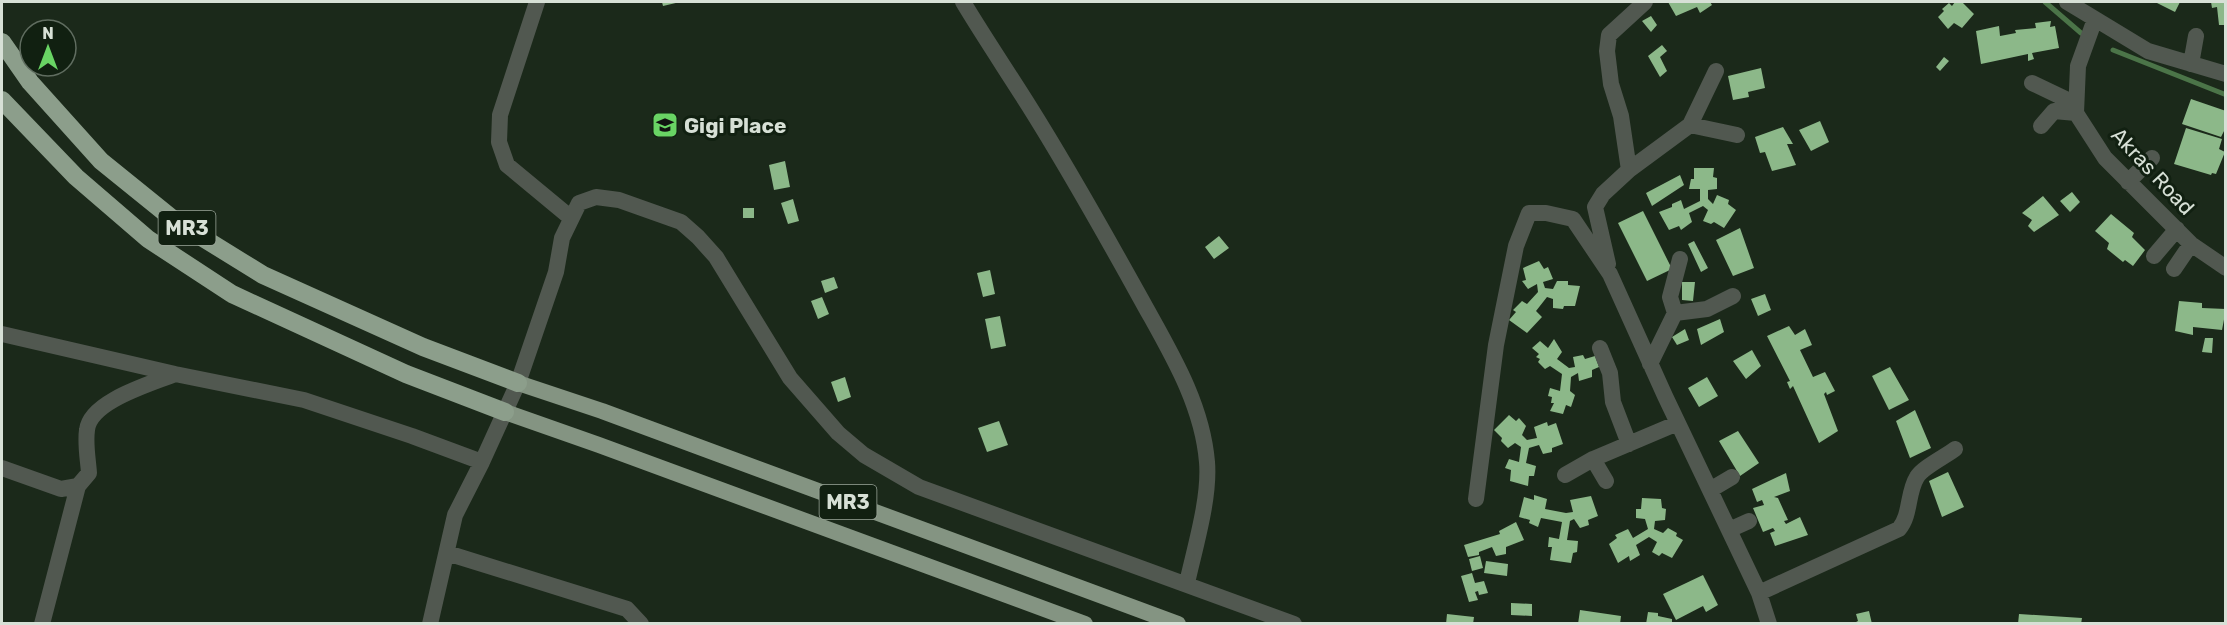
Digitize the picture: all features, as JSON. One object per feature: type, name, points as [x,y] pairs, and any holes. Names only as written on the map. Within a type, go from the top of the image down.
[{"type":"highway","name":"MR3","points":[[2,42],[30,82],[101,161],[174,220],[263,276],[423,347],[1178,624]]},
{"type":"highway","name":"MR3","points":[[2,100],[76,177],[148,239],[232,294],[406,374],[1085,624]]},
{"type":"street","points":[[537,2],[500,114],[499,142],[507,165],[571,218]]},
{"type":"street","points":[[963,2],[1053,146],[1131,279],[1184,378],[1203,432],[1207,464],[1203,511],[1187,583]]},
{"type":"street","points":[[1629,170],[1621,116],[1611,84],[1606,51],[1609,34],[1645,2]]},
{"type":"street","points":[[2067,2],[2148,51],[2226,74]]},
{"type":"street","points":[[2076,109],[2078,66],[2095,19]]},
{"type":"street","points":[[2191,64],[2196,36]]},
{"type":"street","points":[[1610,274],[1595,207],[1603,194],[1629,170],[1690,125],[1716,71]]},
{"type":"street","points":[[2032,84],[2076,109]]},
{"type":"street","points":[[2041,126],[2054,111],[2076,109]]},
{"type":"street","name":"Akras Road","points":[[2076,109],[2105,158],[2191,244],[2226,268]]},
{"type":"street","points":[[1690,125],[1737,135]]},
{"type":"street","points":[[2128,182],[2152,158]]},
{"type":"street","points":[[430,624],[455,515],[518,382],[556,272],[562,238],[579,203],[596,197],[620,200],[681,222],[698,237],[716,257],[790,378],[837,433],[873,461],[919,487],[1294,624]]},
{"type":"street","points":[[1476,499],[1496,345],[1516,246],[1529,213],[1546,213],[1573,219],[1610,274],[1650,364],[1759,593],[1769,624]]},
{"type":"street","points":[[2154,256],[2177,229]]},
{"type":"street","points":[[2174,269],[2191,244]]},
{"type":"street","points":[[1650,364],[1675,313],[1670,297],[1680,259]]},
{"type":"street","points":[[1675,313],[1707,309],[1733,296]]},
{"type":"street","points":[[2,334],[175,374],[304,400],[482,462]]},
{"type":"street","points":[[1600,348],[1610,373],[1613,402],[1629,444]]},
{"type":"street","points":[[42,624],[78,486],[89,472],[87,428],[93,414],[121,396],[175,374]]},
{"type":"street","points":[[1564,475],[1593,459],[1678,423]]},
{"type":"street","points":[[1759,593],[1899,529],[1905,522],[1910,492],[1918,474],[1954,449]]},
{"type":"street","points":[[1593,459],[1606,481]]},
{"type":"street","points":[[2,468],[61,489],[78,486]]},
{"type":"street","points":[[1710,490],[1732,477]]},
{"type":"street","points":[[1729,530],[1749,521]]},
{"type":"street","points":[[447,553],[627,609],[641,624]]},
{"type":"building","points":[[662,2],[680,2],[663,6]]},
{"type":"building","points":[[1668,2],[1710,2],[1712,5],[1700,13],[1697,7],[1676,16]]},
{"type":"building","points":[[1955,2],[1962,2],[1974,14],[1962,28],[1954,23],[1948,29],[1938,17],[1944,11],[1942,9],[1949,3],[1952,6]]},
{"type":"building","points":[[2155,2],[2180,2],[2175,12]]},
{"type":"building","points":[[2211,2],[2226,2],[2226,25],[2219,25],[2217,7],[2212,8]]},
{"type":"building","points":[[1651,16],[1657,25],[1651,32],[1642,21]]},
{"type":"building","points":[[2051,21],[2050,27],[2055,26],[2059,48],[2032,53],[2034,59],[2028,61],[2028,54],[1981,64],[1976,31],[1999,26],[2000,36],[2016,33],[2015,30],[2036,28],[2035,23]]},
{"type":"building","points":[[1662,45],[1667,51],[1660,57],[1667,71],[1660,77],[1648,56]]},
{"type":"building","points":[[1944,57],[1949,61],[1940,71],[1936,67]]},
{"type":"building","points":[[1761,68],[1765,88],[1748,92],[1749,97],[1733,100],[1728,76]]},
{"type":"building","points":[[2191,99],[2226,111],[2226,127],[2221,137],[2182,124]]},
{"type":"building","points":[[1820,121],[1829,142],[1811,151],[1799,130]]},
{"type":"building","points":[[1783,127],[1793,144],[1787,144],[1796,165],[1772,171],[1765,152],[1760,153],[1755,137]]},
{"type":"building","points":[[2186,128],[2222,139],[2219,149],[2225,152],[2216,174],[2211,175],[2174,164]]},
{"type":"building","points":[[785,161],[790,187],[774,190],[769,165]]},
{"type":"building","points":[[1694,168],[1714,168],[1713,177],[1717,178],[1717,189],[1708,190],[1708,199],[1713,204],[1717,195],[1729,200],[1728,204],[1736,210],[1724,228],[1714,222],[1711,224],[1703,221],[1708,210],[1703,206],[1689,213],[1692,222],[1681,230],[1679,226],[1669,230],[1659,212],[1672,207],[1672,204],[1681,200],[1684,209],[1700,201],[1700,189],[1689,189],[1691,179],[1694,179]]},
{"type":"building","points":[[1680,175],[1684,185],[1652,206],[1646,193]]},
{"type":"building","points":[[2072,192],[2080,202],[2070,212],[2060,201]]},
{"type":"building","points":[[2043,196],[2059,215],[2034,232],[2028,226],[2032,220],[2022,213]]},
{"type":"building","points":[[793,199],[799,221],[788,224],[781,203]]},
{"type":"building","points":[[743,208],[754,208],[754,218],[743,218]]},
{"type":"building","points":[[1643,211],[1672,269],[1647,281],[1618,223]]},
{"type":"building","points":[[2111,214],[2134,233],[2132,237],[2145,250],[2133,266],[2125,260],[2123,262],[2107,249],[2109,243],[2095,231]]},
{"type":"building","points":[[1740,228],[1754,268],[1733,276],[1716,240]]},
{"type":"building","points":[[1219,236],[1229,248],[1214,259],[1205,247]]},
{"type":"building","points":[[1694,241],[1708,268],[1701,272],[1688,244]]},
{"type":"building","points":[[1539,261],[1544,269],[1548,267],[1553,279],[1543,282],[1545,288],[1553,289],[1557,281],[1568,281],[1568,285],[1580,286],[1575,306],[1564,306],[1563,309],[1553,308],[1553,299],[1547,297],[1536,311],[1542,317],[1527,333],[1509,320],[1516,312],[1513,310],[1522,301],[1527,304],[1538,292],[1537,284],[1528,289],[1522,281],[1526,280],[1523,268]]},
{"type":"building","points":[[990,270],[995,294],[983,297],[977,273]]},
{"type":"building","points":[[834,277],[838,288],[825,293],[821,281]]},
{"type":"building","points":[[1682,282],[1695,282],[1693,301],[1682,300]]},
{"type":"building","points":[[1765,294],[1771,310],[1758,316],[1751,299]]},
{"type":"building","points":[[822,297],[829,314],[818,319],[811,301]]},
{"type":"building","points":[[2179,301],[2202,303],[2202,308],[2226,309],[2222,330],[2193,327],[2193,335],[2175,331]]},
{"type":"building","points":[[1000,316],[1006,346],[991,349],[985,319]]},
{"type":"building","points":[[1720,319],[1724,332],[1701,345],[1697,329]]},
{"type":"building","points":[[1789,326],[1795,335],[1805,329],[1812,345],[1800,350],[1813,377],[1825,372],[1835,391],[1824,394],[1838,431],[1819,443],[1793,386],[1790,389],[1787,382],[1790,381],[1767,336]]},
{"type":"building","points":[[1685,329],[1689,340],[1677,345],[1672,337]]},
{"type":"building","points":[[2205,338],[2213,338],[2212,353],[2202,352]]},
{"type":"building","points":[[1554,339],[1562,352],[1557,359],[1569,368],[1575,367],[1573,357],[1583,355],[1585,359],[1595,356],[1599,367],[1592,370],[1592,377],[1579,381],[1578,373],[1571,377],[1570,391],[1575,395],[1571,407],[1566,405],[1563,414],[1550,411],[1554,403],[1551,403],[1552,397],[1548,396],[1550,388],[1560,391],[1562,374],[1550,366],[1545,369],[1538,362],[1540,359],[1536,357],[1539,354],[1532,348],[1540,341],[1548,348]]},
{"type":"building","points":[[1752,350],[1761,366],[1746,379],[1733,361]]},
{"type":"building","points":[[1890,367],[1909,400],[1889,410],[1872,376]]},
{"type":"building","points":[[845,377],[851,397],[838,402],[831,382]]},
{"type":"building","points":[[1707,377],[1718,396],[1699,407],[1688,388]]},
{"type":"building","points":[[1915,410],[1931,448],[1910,458],[1896,421]]},
{"type":"building","points":[[1509,415],[1516,421],[1519,418],[1526,426],[1522,435],[1527,440],[1537,438],[1534,427],[1547,422],[1548,426],[1556,423],[1563,444],[1552,448],[1552,452],[1543,454],[1539,445],[1529,448],[1526,463],[1536,466],[1534,476],[1529,476],[1528,486],[1510,481],[1511,470],[1505,468],[1509,459],[1519,462],[1521,447],[1515,443],[1508,448],[1494,430]]},
{"type":"building","points":[[999,421],[1008,445],[987,452],[978,428]]},
{"type":"building","points":[[1738,431],[1759,463],[1740,476],[1719,441]]},
{"type":"building","points":[[1948,472],[1964,507],[1942,517],[1929,481]]},
{"type":"building","points":[[1786,473],[1790,491],[1774,497],[1778,498],[1788,520],[1784,521],[1786,524],[1800,517],[1808,535],[1775,546],[1770,533],[1775,531],[1773,528],[1763,532],[1753,508],[1764,505],[1762,500],[1757,502],[1752,489]]},
{"type":"building","points":[[1534,495],[1547,499],[1545,509],[1566,513],[1573,512],[1570,500],[1591,496],[1598,516],[1588,520],[1589,525],[1580,528],[1574,519],[1570,521],[1567,540],[1578,541],[1577,552],[1573,553],[1571,563],[1550,560],[1552,547],[1548,547],[1549,537],[1559,539],[1562,522],[1541,518],[1538,527],[1529,523],[1530,520],[1519,517],[1524,497],[1534,500]]},
{"type":"building","points":[[1642,498],[1661,499],[1662,508],[1666,509],[1665,520],[1655,521],[1654,529],[1663,533],[1668,528],[1683,540],[1672,558],[1662,553],[1659,556],[1652,552],[1657,542],[1649,537],[1636,545],[1640,555],[1630,561],[1629,556],[1618,563],[1609,544],[1617,538],[1615,535],[1628,529],[1633,538],[1648,529],[1645,519],[1636,518],[1636,509],[1641,509]]},
{"type":"building","points":[[1516,522],[1524,540],[1506,547],[1506,554],[1496,556],[1492,547],[1479,552],[1479,555],[1468,557],[1464,545],[1500,534],[1499,531]]},
{"type":"building","points":[[1480,556],[1483,568],[1472,571],[1469,559]]},
{"type":"building","points":[[1486,561],[1508,564],[1507,576],[1484,573]]},
{"type":"building","points":[[1472,573],[1475,583],[1484,581],[1488,593],[1479,595],[1478,591],[1475,592],[1478,600],[1469,602],[1461,576]]},
{"type":"building","points":[[1703,575],[1718,605],[1706,612],[1703,606],[1676,620],[1663,594]]},
{"type":"building","points":[[1511,603],[1532,604],[1532,616],[1511,615]]},
{"type":"building","points":[[1580,610],[1621,616],[1620,624],[1578,624]]},
{"type":"building","points":[[1869,611],[1872,624],[1852,624],[1858,621],[1856,614]]},
{"type":"building","points":[[1648,612],[1658,613],[1658,616],[1672,619],[1672,624],[1646,624]]},
{"type":"building","points":[[1447,614],[1474,617],[1473,624],[1446,624]]},
{"type":"building","points":[[2019,614],[2082,618],[2081,624],[2018,624]]},
{"type":"waterway","points":[[2045,2],[2081,33]]},
{"type":"waterway","points":[[2113,50],[2224,94]]},
{"type":"place","name":"Gigi Place","points":[[665,125]]}]
